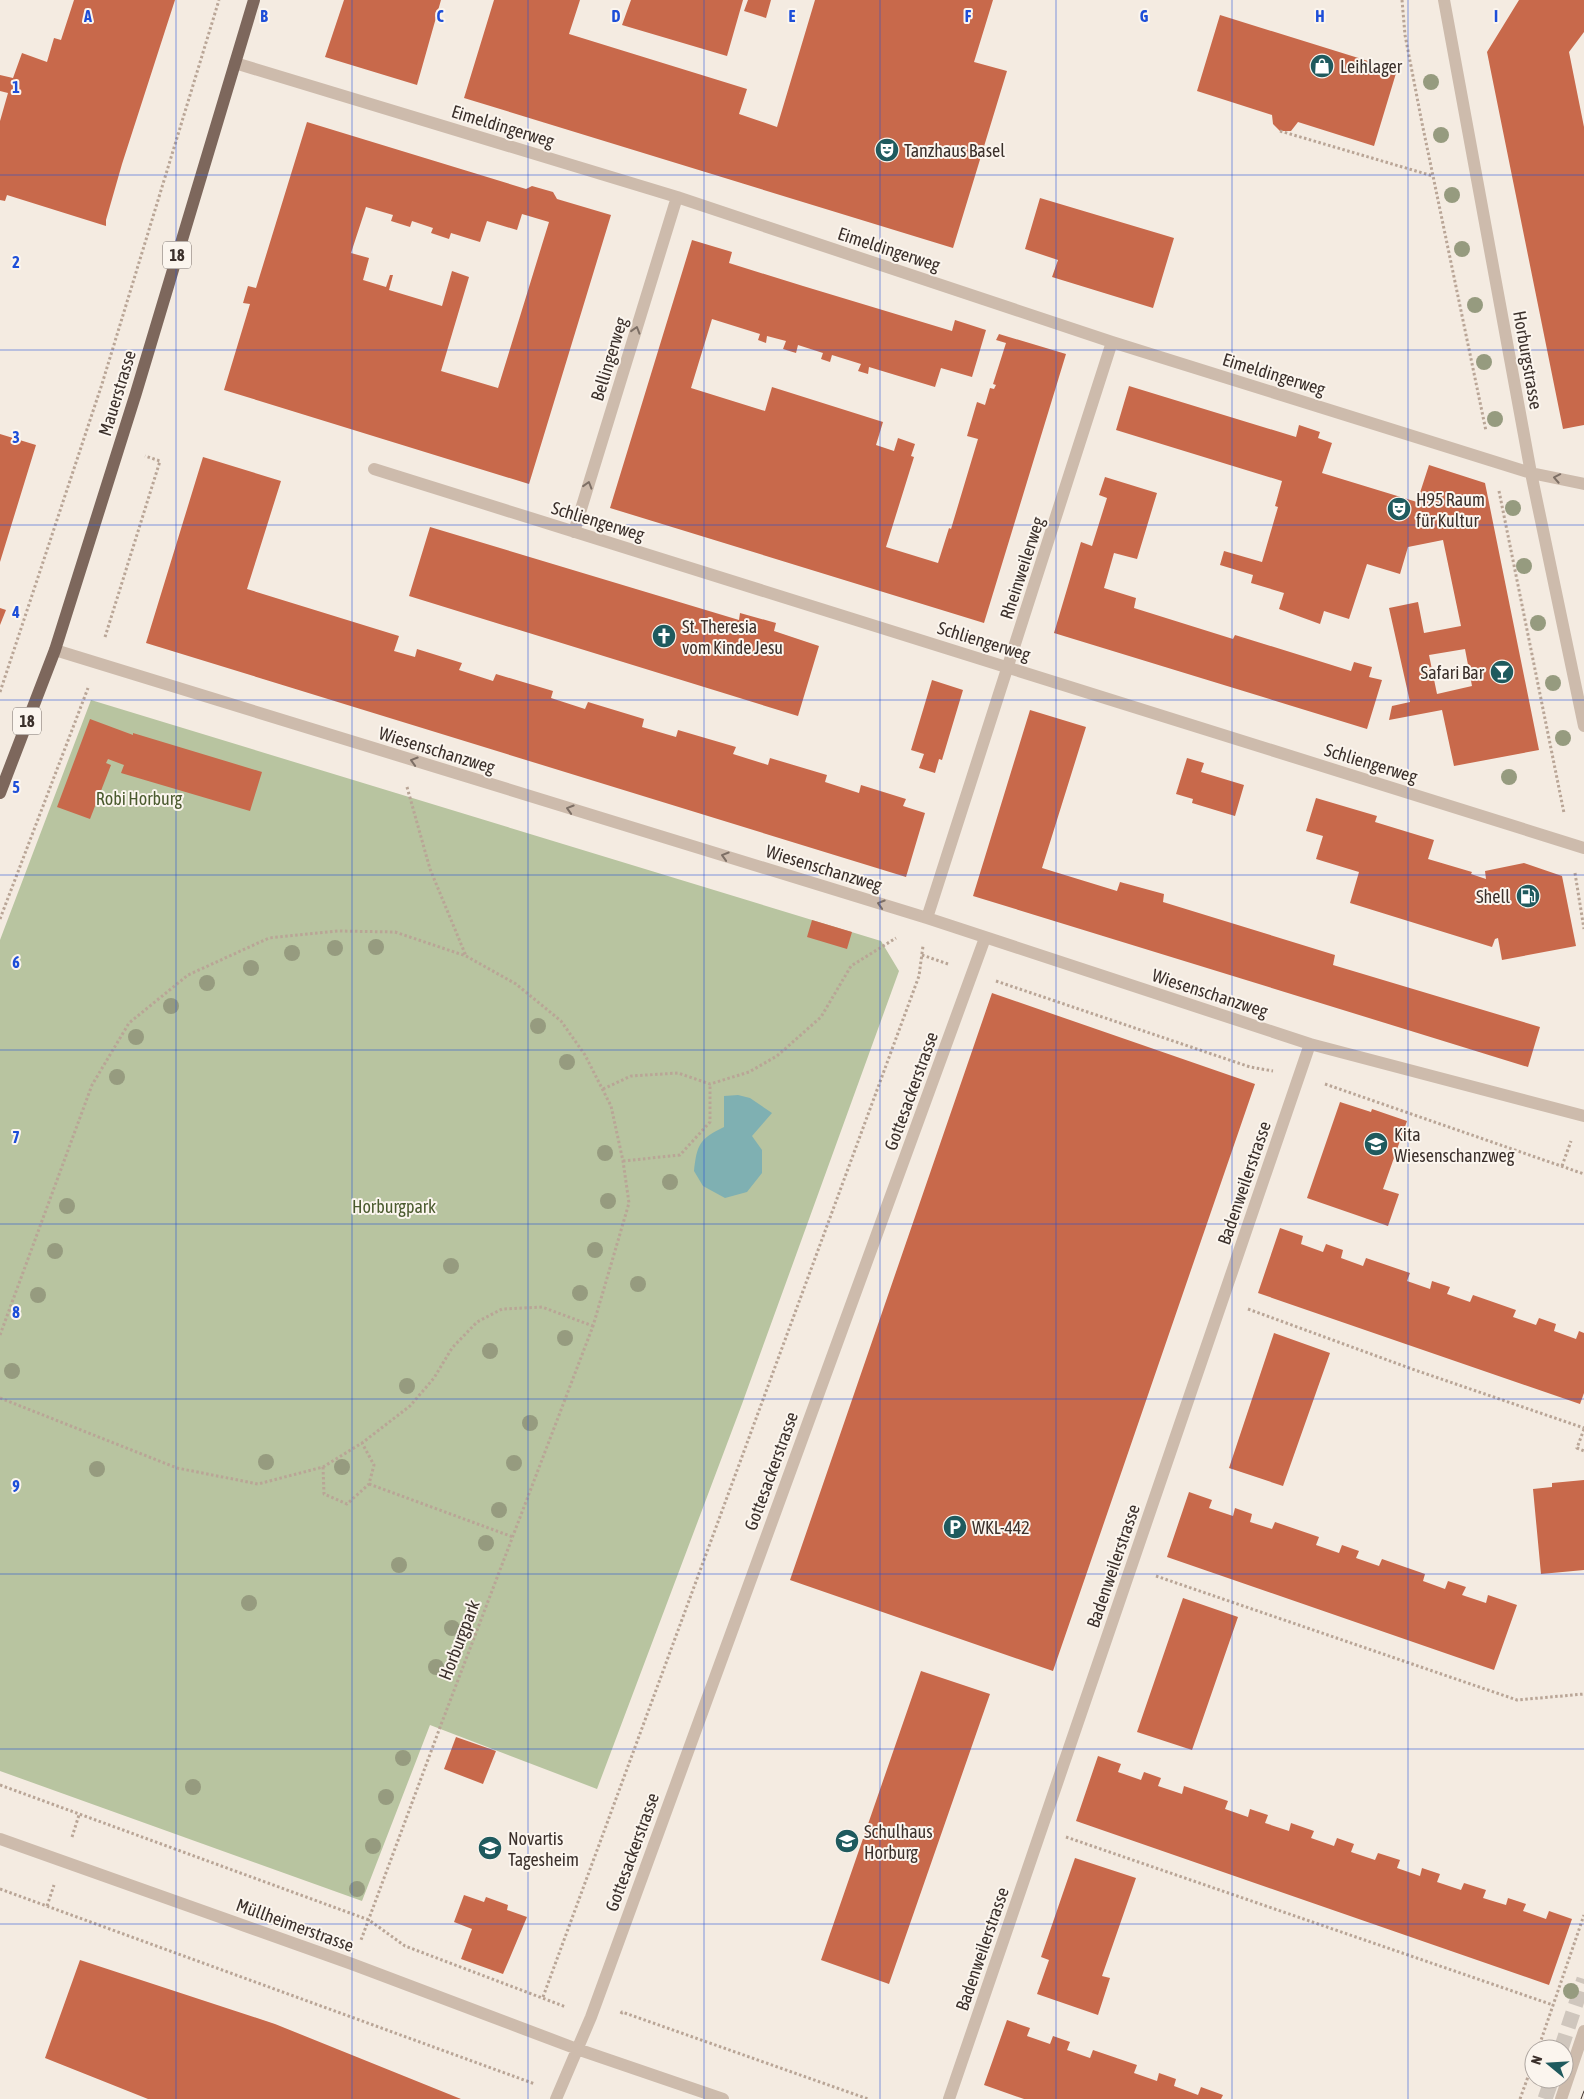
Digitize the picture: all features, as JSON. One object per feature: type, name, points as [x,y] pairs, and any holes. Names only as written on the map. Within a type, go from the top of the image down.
[{"type":"main road","name":"Mauerstrasse","points":[[0,793],[55,650],[136,393],[254,0]]},
{"type":"street","name":"Horburgstrasse","points":[[1444,0],[1531,473],[1584,726]]},
{"type":"street","name":"Eimeldingerweg","points":[[235,63],[677,197],[1112,342],[1531,473],[1584,484]]},
{"type":"street","name":"Bellingerweg","points":[[574,532],[677,197]]},
{"type":"street","name":"Rheinweilerweg","points":[[927,918],[1112,342]]},
{"type":"street","name":"Schliengerweg","points":[[374,469],[1584,848]]},
{"type":"street","name":"Wiesenschanzweg","points":[[55,650],[927,918],[1310,1044],[1584,1116]]},
{"type":"street","name":"Gottesackerstrasse","points":[[591,2017],[984,938]]},
{"type":"street","name":"Badenweilerstrasse","points":[[949,2099],[1310,1044]]},
{"type":"street","name":"Müllheimerstrasse","points":[[0,1839],[352,1964],[577,2049],[723,2099]]},
{"type":"street","points":[[557,2096],[591,2017]]},
{"type":"street","points":[[1561,2099],[1584,2031]]},
{"type":"path","points":[[0,692],[102,384],[219,0]]},
{"type":"path","points":[[1402,0],[1405,35],[1571,844],[1584,929]]},
{"type":"path","points":[[1280,131],[1433,176]]},
{"type":"path","points":[[399,757],[430,869],[466,956]]},
{"type":"path","points":[[543,1997],[919,976],[927,918]]},
{"type":"path","points":[[603,1089],[631,1076],[678,1073],[710,1084],[749,1072],[777,1056],[821,1017],[851,966],[927,918]]},
{"type":"path","name":"Horburgpark","points":[[0,1335],[92,1085],[129,1023],[188,975],[269,938],[338,931],[396,932],[466,956],[516,984],[561,1021],[585,1055],[611,1106],[623,1161],[629,1203],[594,1326],[352,1964]]},
{"type":"path","points":[[922,954],[1250,1067],[1300,1076],[1584,1174]]},
{"type":"path","points":[[623,1161],[680,1155],[710,1122],[710,1084]]},
{"type":"path","points":[[1562,1166],[1572,1138]]},
{"type":"path","points":[[1223,1300],[1584,1429],[1577,1448],[1584,1451]]},
{"type":"path","points":[[0,1398],[177,1468],[258,1484],[322,1467],[362,1443],[410,1406],[434,1378],[452,1348],[477,1322],[502,1309],[542,1307],[594,1326]]},
{"type":"path","points":[[322,1467],[324,1494],[346,1504],[369,1484],[374,1464],[362,1443]]},
{"type":"path","points":[[369,1484],[513,1537]]},
{"type":"path","points":[[1131,1567],[1517,1700],[1584,1694]]},
{"type":"path","points":[[0,1785],[368,1920],[405,1946],[543,1997],[591,2017],[617,2025],[622,2012],[868,2099]]},
{"type":"path","points":[[1041,1829],[1553,2006]]},
{"type":"path","points":[[0,1889],[557,2096]]},
{"type":"path","points":[[1541,2039],[1584,1915]]},
{"type":"green space","name":"Horburgpark","points":[[91,700],[881,941],[899,971],[742,1404],[597,1789],[430,1725],[362,1901],[0,1771],[0,940]]},
{"type":"water","points":[[738,1095],[750,1098],[772,1113],[752,1136],[762,1150],[762,1173],[747,1192],[725,1198],[703,1186],[694,1171],[696,1155],[704,1139],[724,1127],[724,1096]]},
{"type":"building","points":[[74,0],[175,0],[122,164],[106,226],[7,195],[5,201],[0,200],[0,121],[8,93],[0,91],[0,75],[13,78],[22,53],[47,62],[54,38],[61,40]]},
{"type":"building","points":[[344,0],[441,0],[417,85],[325,57]]},
{"type":"building","points":[[494,0],[580,0],[569,34],[747,89],[739,114],[777,127],[815,0],[993,0],[974,62],[1007,71],[953,248],[464,98]]},
{"type":"building","points":[[631,0],[743,0],[727,56],[622,25]]},
{"type":"building","points":[[748,0],[771,0],[766,18],[744,11]]},
{"type":"building","points":[[1519,0],[1584,0],[1584,32],[1569,52],[1584,127],[1584,425],[1563,429],[1487,52]]},
{"type":"building","points":[[1220,15],[1397,70],[1374,146],[1298,122],[1291,131],[1280,131],[1273,124],[1272,115],[1197,91]]},
{"type":"building","points":[[307,122],[526,189],[532,186],[553,192],[557,199],[611,215],[529,484],[224,390],[250,304],[243,303],[248,286],[256,288]],"holes":[[[366,207],[393,215],[391,221],[410,227],[412,221],[433,228],[431,233],[449,239],[451,233],[480,242],[487,221],[517,230],[522,214],[549,222],[498,388],[441,371],[469,277],[452,271],[442,306],[389,290],[393,275],[390,275],[386,287],[363,280],[369,258],[351,253]]]},
{"type":"building","points":[[1040,198],[1174,238],[1153,308],[1052,277],[1058,260],[1025,249]]},
{"type":"building","points":[[692,240],[732,252],[729,263],[803,286],[952,331],[955,320],[986,330],[972,377],[941,368],[935,387],[869,367],[868,374],[858,371],[861,364],[832,355],[830,362],[821,359],[823,353],[798,345],[796,353],[783,349],[786,341],[767,336],[766,343],[758,340],[760,334],[712,319],[691,388],[765,411],[772,387],[883,422],[876,445],[894,451],[898,438],[915,444],[911,456],[914,457],[886,547],[938,563],[949,528],[951,529],[978,439],[967,436],[977,402],[985,405],[990,388],[994,389],[996,385],[993,384],[1006,343],[996,340],[999,334],[1066,354],[984,623],[610,508]]},
{"type":"building","points":[[1129,386],[1296,437],[1299,425],[1320,432],[1318,438],[1332,443],[1322,473],[1417,502],[1429,465],[1485,483],[1539,750],[1454,766],[1442,710],[1389,720],[1392,706],[1410,702],[1389,608],[1418,602],[1424,633],[1461,626],[1443,540],[1408,547],[1400,574],[1367,564],[1349,619],[1324,611],[1320,624],[1279,609],[1284,593],[1251,583],[1253,575],[1220,565],[1224,551],[1262,562],[1278,507],[1275,506],[1282,481],[1116,430]],"holes":[[[1465,649],[1472,686],[1437,694],[1429,655]]]},
{"type":"building","points":[[0,434],[36,445],[0,562]]},
{"type":"building","points":[[203,457],[281,481],[247,589],[399,636],[394,651],[415,657],[417,649],[462,663],[459,670],[493,681],[496,674],[553,691],[551,698],[585,709],[588,702],[644,719],[642,727],[676,737],[678,730],[736,747],[733,754],[768,765],[770,758],[827,775],[825,782],[859,793],[861,785],[906,799],[903,806],[925,813],[906,877],[146,643]]},
{"type":"building","points":[[1105,477],[1157,493],[1137,559],[1114,553],[1104,588],[1136,598],[1134,608],[1233,639],[1235,635],[1351,671],[1354,662],[1372,667],[1369,677],[1382,680],[1367,729],[1054,633],[1081,542],[1092,546],[1107,498],[1099,495]]},
{"type":"building","points":[[430,527],[739,620],[740,613],[776,623],[774,631],[819,646],[798,716],[409,596]]},
{"type":"building","points":[[0,608],[6,610],[0,625]]},
{"type":"building","points":[[932,680],[963,690],[942,760],[939,759],[935,773],[919,768],[924,754],[911,750]]},
{"type":"building","points":[[1030,710],[1086,727],[1042,868],[1117,891],[1120,882],[1164,894],[1163,902],[1335,955],[1333,965],[1540,1027],[1528,1067],[973,896]]},
{"type":"building","points":[[90,719],[133,735],[133,733],[262,772],[250,811],[121,773],[124,765],[108,759],[106,763],[111,765],[90,819],[57,807]]},
{"type":"building","points":[[1187,758],[1204,763],[1201,772],[1244,785],[1235,816],[1192,803],[1193,799],[1176,794]]},
{"type":"building","points":[[1316,798],[1377,816],[1375,822],[1434,840],[1428,859],[1472,872],[1471,874],[1486,879],[1485,871],[1524,863],[1562,876],[1576,946],[1502,960],[1498,938],[1495,939],[1492,947],[1350,903],[1359,872],[1316,859],[1323,836],[1306,831]]},
{"type":"building","points":[[812,920],[852,932],[847,949],[807,937]]},
{"type":"building","points":[[992,993],[1255,1084],[1053,1671],[790,1580]]},
{"type":"building","points":[[1340,1102],[1371,1112],[1372,1109],[1407,1121],[1383,1189],[1399,1194],[1388,1226],[1307,1198]]},
{"type":"building","points":[[1280,1228],[1303,1236],[1301,1244],[1323,1252],[1326,1244],[1343,1250],[1341,1258],[1363,1266],[1366,1258],[1410,1273],[1407,1281],[1430,1289],[1432,1281],[1450,1287],[1447,1294],[1470,1302],[1473,1295],[1516,1310],[1513,1317],[1536,1325],[1539,1318],[1556,1324],[1554,1331],[1576,1339],[1579,1331],[1584,1333],[1584,1393],[1580,1404],[1258,1293]]},
{"type":"building","points":[[1274,1333],[1330,1353],[1283,1486],[1229,1468]]},
{"type":"building","points":[[1584,1480],[1584,1570],[1541,1574],[1533,1489],[1552,1487],[1552,1483]]},
{"type":"building","points":[[1189,1492],[1212,1500],[1209,1508],[1233,1516],[1235,1508],[1252,1514],[1250,1522],[1272,1529],[1275,1522],[1319,1537],[1316,1545],[1339,1553],[1342,1545],[1359,1551],[1356,1558],[1379,1566],[1382,1559],[1425,1574],[1423,1581],[1445,1589],[1448,1581],[1466,1587],[1462,1595],[1486,1603],[1488,1595],[1517,1605],[1494,1670],[1167,1557]]},
{"type":"building","points":[[1183,1598],[1238,1617],[1192,1750],[1137,1732]]},
{"type":"building","points":[[921,1671],[990,1694],[889,1984],[821,1960]]},
{"type":"building","points":[[456,1737],[496,1751],[483,1784],[444,1769]]},
{"type":"building","points":[[1098,1756],[1121,1764],[1118,1772],[1141,1780],[1144,1772],[1161,1778],[1158,1786],[1182,1794],[1184,1786],[1228,1801],[1225,1809],[1248,1817],[1250,1809],[1268,1815],[1265,1823],[1289,1831],[1291,1823],[1314,1831],[1311,1838],[1334,1846],[1337,1838],[1354,1844],[1351,1852],[1375,1860],[1378,1853],[1400,1860],[1397,1868],[1420,1876],[1422,1868],[1440,1874],[1437,1882],[1461,1890],[1464,1883],[1486,1890],[1483,1898],[1506,1905],[1508,1898],[1526,1904],[1523,1911],[1546,1919],[1549,1911],[1572,1919],[1549,1985],[1076,1821]]},
{"type":"building","points":[[1075,1858],[1136,1878],[1102,1976],[1110,1978],[1098,2015],[1037,1994],[1049,1960],[1041,1957]]},
{"type":"building","points":[[464,1895],[484,1902],[486,1897],[508,1905],[507,1910],[527,1917],[503,1974],[461,1959],[472,1929],[454,1922]]},
{"type":"building","points":[[80,1960],[275,2024],[461,2099],[148,2099],[45,2058]]},
{"type":"building","points":[[1007,2020],[1030,2028],[1027,2036],[1050,2044],[1053,2036],[1070,2042],[1067,2050],[1090,2058],[1093,2050],[1137,2065],[1134,2073],[1157,2081],[1159,2073],[1176,2079],[1174,2086],[1198,2095],[1201,2087],[1223,2095],[1221,2099],[1024,2099],[984,2085]]},
{"type":"tunnel","points":[[1564,2039],[1584,1979]]},
{"type":"tunnel","points":[[1545,2099],[1548,2089]]},
{"type":"tram line","points":[[1581,2099],[1584,2091]]},
{"type":"place","name":"Leihlager","points":[[1322,66]]},
{"type":"place","name":"Tanzhaus Basel","points":[[887,150]]},
{"type":"place","name":"H95 Raum für Kultur","points":[[1399,509]]},
{"type":"place","name":"St. Theresia vom Kinde Jesu","points":[[664,636]]},
{"type":"place","name":"Safari Bar","points":[[1502,672]]},
{"type":"place","name":"Shell","points":[[1528,896]]},
{"type":"place","name":"Kita Wiesenschanzweg","points":[[1376,1144]]},
{"type":"place","name":"WKL-442","points":[[955,1527]]},
{"type":"place","name":"Schulhaus Horburg","points":[[847,1841]]},
{"type":"place","name":"Novartis Tagesheim","points":[[490,1848]]},
{"type":"park label","name":"Robi Horburg","points":[[139,798]]}]
